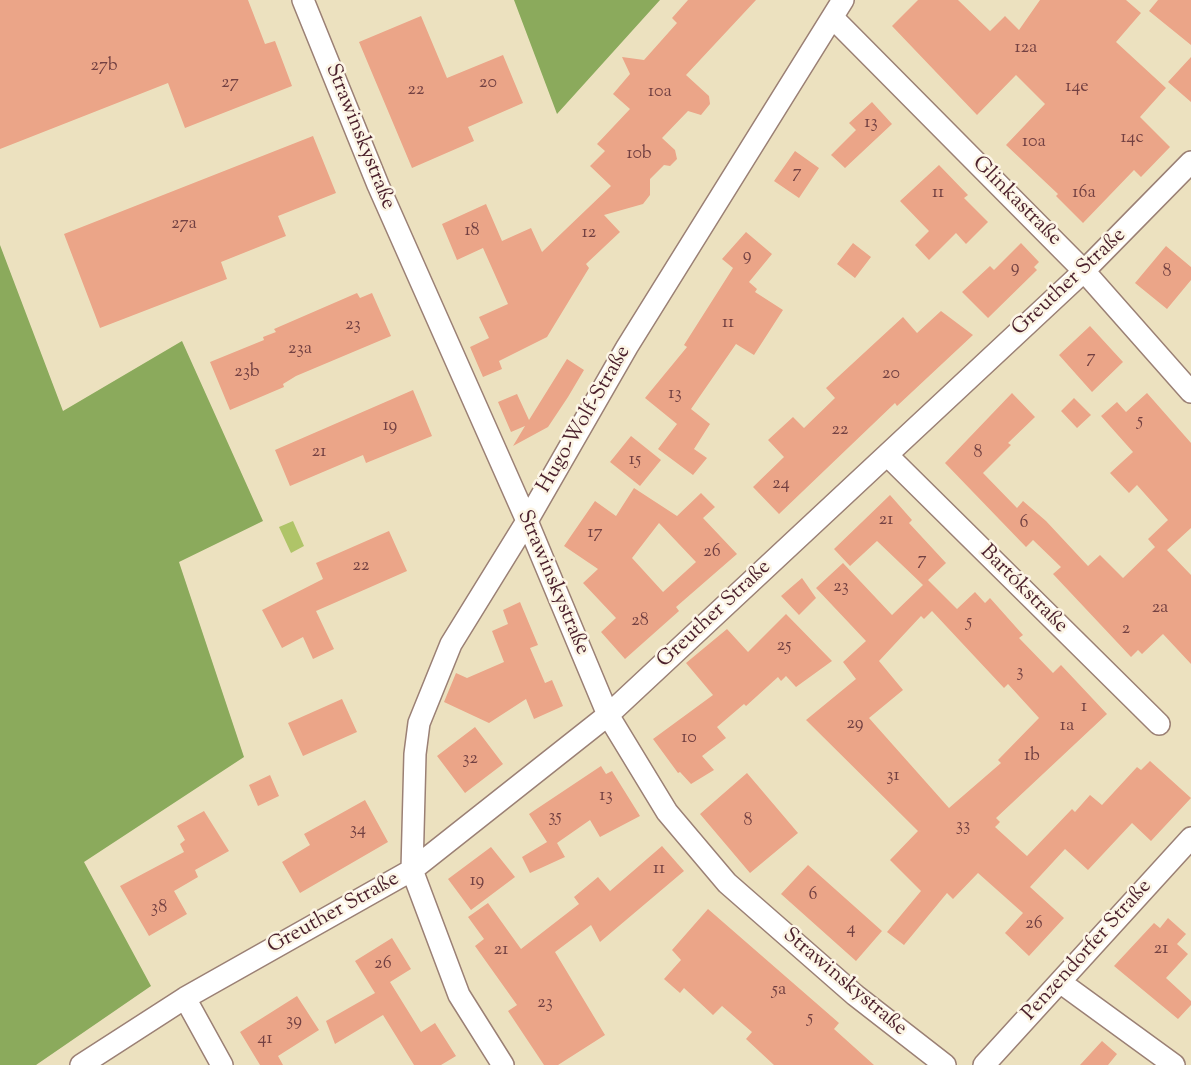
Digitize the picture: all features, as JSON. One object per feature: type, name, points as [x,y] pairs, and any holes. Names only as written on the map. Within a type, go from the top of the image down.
[{"type":"street","name":"Strawinskystraße","points":[[303,0],[378,185],[527,521],[608,715],[667,812],[727,883],[855,995],[945,1065]]},
{"type":"street","name":"Hugo-Wolf-Straße","points":[[503,1065],[459,995],[412,870],[415,754],[419,723],[451,644],[527,521],[627,347],[838,9]]},
{"type":"street","name":"Glinkastraße","points":[[838,9],[1084,271],[1191,392]]},
{"type":"street","name":"Greuther Straße","points":[[81,1065],[185,998],[412,870],[608,715],[1084,271],[1191,162]]},
{"type":"street","name":"Bartókstraße","points":[[887,455],[1159,724]]},
{"type":"street","name":"Penzendorfer Straße","points":[[984,1065],[1191,838]]},
{"type":"street","points":[[1060,982],[1174,1065]]},
{"type":"street","points":[[185,998],[222,1065]]},
{"type":"green space","points":[[514,0],[660,0],[557,114]]},
{"type":"green space","points":[[0,245],[63,411],[182,341],[263,521],[179,562],[244,757],[84,862],[151,986],[36,1065],[0,1065]]},
{"type":"green space","points":[[293,521],[304,546],[291,553],[279,527]]},
{"type":"building","points":[[0,0],[248,0],[265,44],[275,41],[292,86],[185,128],[168,83],[0,149]]},
{"type":"building","points":[[688,0],[756,0],[686,75],[709,96],[710,104],[701,115],[688,111],[662,138],[675,150],[677,159],[670,166],[664,165],[650,179],[650,195],[643,204],[604,215],[620,232],[586,264],[589,268],[547,337],[499,361],[502,369],[483,377],[470,347],[489,338],[479,317],[508,304],[483,248],[457,260],[442,224],[486,204],[502,241],[531,228],[542,252],[611,186],[590,166],[605,151],[597,144],[630,109],[613,94],[630,74],[622,57],[644,60],[677,23],[672,18]]},
{"type":"building","points":[[918,0],[958,0],[990,31],[1005,16],[1019,30],[1040,0],[1126,0],[1141,13],[1116,42],[1166,88],[1140,117],[1170,147],[1141,177],[1134,170],[1083,223],[1056,196],[1058,194],[1006,145],[1045,104],[1016,75],[977,115],[892,26]]},
{"type":"building","points":[[1158,0],[1191,0],[1191,45],[1149,11]]},
{"type":"building","points":[[421,16],[447,78],[503,55],[523,103],[468,127],[474,141],[412,168],[359,42]]},
{"type":"building","points":[[1191,57],[1191,102],[1168,82]]},
{"type":"building","points":[[872,102],[892,124],[845,168],[831,155],[856,130],[849,123]]},
{"type":"building","points":[[313,136],[336,193],[278,216],[286,236],[221,262],[227,279],[100,328],[64,234]]},
{"type":"building","points":[[795,151],[819,168],[799,198],[774,181]]},
{"type":"building","points":[[939,165],[968,195],[964,198],[988,222],[966,244],[956,233],[929,260],[915,245],[929,231],[900,201]]},
{"type":"building","points":[[746,232],[772,254],[749,282],[757,289],[755,292],[783,310],[754,355],[736,344],[691,409],[710,424],[694,449],[707,458],[693,475],[658,449],[677,424],[645,398],[687,347],[684,345],[733,268],[722,259]]},
{"type":"building","points":[[853,243],[871,257],[855,278],[837,264]]},
{"type":"building","points":[[1021,243],[1039,262],[1034,267],[1037,270],[988,318],[962,292],[990,266],[994,270]]},
{"type":"building","points":[[1166,246],[1191,267],[1191,280],[1167,309],[1135,283]]},
{"type":"building","points":[[357,293],[360,298],[372,293],[391,336],[296,376],[283,384],[284,387],[230,410],[210,362],[264,340],[263,337],[276,332],[274,329]]},
{"type":"building","points":[[941,311],[973,335],[897,406],[895,403],[779,514],[753,487],[784,457],[768,440],[793,417],[804,428],[835,398],[826,388],[903,317],[917,333]]},
{"type":"building","points":[[1090,326],[1123,362],[1092,392],[1059,355]]},
{"type":"building","points":[[567,359],[584,370],[568,397],[548,427],[513,446],[525,426],[511,432],[498,402],[517,394],[529,420]]},
{"type":"building","points":[[413,390],[432,436],[366,463],[363,455],[290,486],[275,450]]},
{"type":"building","points":[[1012,393],[1035,417],[1008,443],[1011,445],[983,473],[1017,508],[1023,501],[1046,521],[1088,566],[1100,555],[1123,578],[1155,547],[1148,539],[1168,520],[1137,485],[1129,493],[1110,473],[1133,452],[1101,416],[1117,402],[1126,412],[1147,393],[1191,443],[1191,528],[1167,550],[1191,575],[1191,664],[1163,634],[1142,654],[1138,650],[1131,657],[1053,574],[1061,567],[1033,540],[1026,547],[945,463]]},
{"type":"building","points":[[1074,398],[1091,415],[1077,428],[1061,411]]},
{"type":"building","points":[[631,436],[661,460],[640,486],[610,462]]},
{"type":"building","points":[[634,488],[677,516],[701,493],[715,507],[703,518],[737,554],[676,607],[679,611],[625,659],[601,632],[616,618],[583,583],[598,569],[564,546],[595,501],[616,516]],"holes":[[[659,523],[696,562],[663,592],[632,558]]]},
{"type":"building","points":[[890,495],[912,520],[909,523],[946,563],[928,580],[957,609],[975,592],[985,603],[990,598],[1023,635],[1019,638],[1053,673],[1061,665],[1107,714],[996,818],[1000,822],[995,827],[1027,856],[1072,809],[1075,812],[1090,795],[1102,805],[1137,767],[1141,770],[1150,761],[1191,798],[1151,841],[1132,823],[1088,870],[1065,849],[1030,887],[1064,918],[1029,956],[1005,933],[1023,913],[978,873],[953,899],[947,893],[904,945],[887,932],[921,891],[890,860],[918,831],[806,720],[856,679],[843,662],[866,641],[816,588],[843,563],[892,615],[923,585],[877,541],[850,566],[834,549]],"holes":[[[932,611],[1004,688],[1008,684],[1039,718],[998,760],[1001,763],[949,808],[869,718],[903,690],[879,661],[921,616],[924,619]]]},
{"type":"building","points":[[389,531],[407,571],[316,611],[334,649],[313,659],[303,637],[282,648],[262,610],[323,579],[316,563]]},
{"type":"building","points":[[802,578],[816,598],[799,615],[781,596]]},
{"type":"building","points":[[520,602],[538,645],[530,648],[545,683],[552,680],[563,706],[534,719],[526,699],[489,723],[444,702],[456,673],[467,678],[504,662],[492,631],[508,624],[503,610]]},
{"type":"building","points":[[786,614],[832,661],[796,687],[786,676],[781,681],[778,677],[746,706],[744,704],[717,727],[726,738],[702,756],[714,770],[691,784],[680,772],[678,773],[653,739],[713,695],[686,663],[727,629],[748,652]]},
{"type":"building","points":[[342,699],[357,732],[303,756],[288,723]]},
{"type":"building","points":[[475,727],[503,764],[465,793],[437,756]]},
{"type":"building","points":[[601,766],[606,774],[612,771],[640,816],[600,837],[590,820],[557,843],[565,857],[530,873],[522,857],[547,842],[529,814]]},
{"type":"building","points":[[747,773],[798,833],[750,873],[700,814]]},
{"type":"building","points":[[270,775],[279,796],[258,806],[249,785]]},
{"type":"building","points":[[365,800],[388,842],[300,893],[282,862],[310,845],[304,834]]},
{"type":"building","points":[[204,811],[229,851],[195,870],[198,877],[174,891],[187,914],[149,936],[120,886],[184,852],[180,844],[185,840],[177,826]]},
{"type":"building","points":[[662,846],[684,871],[600,942],[591,925],[555,952],[605,1035],[558,1065],[544,1065],[508,1011],[517,1005],[475,946],[484,939],[468,917],[488,903],[521,949],[579,904],[574,897],[598,877],[610,891]]},
{"type":"building","points":[[491,847],[515,877],[471,910],[448,879]]},
{"type":"building","points":[[808,865],[882,931],[856,961],[781,894]]},
{"type":"building","points":[[708,909],[839,1023],[834,1029],[874,1065],[774,1065],[746,1039],[752,1032],[722,1006],[713,1015],[684,988],[680,993],[664,979],[681,960],[672,950]]},
{"type":"building","points":[[1168,918],[1186,934],[1177,944],[1188,954],[1166,978],[1191,1001],[1191,1005],[1178,1019],[1114,966],[1154,923],[1160,928]]},
{"type":"building","points":[[392,938],[411,969],[390,982],[421,1032],[435,1023],[456,1056],[441,1065],[414,1065],[383,1015],[335,1044],[326,1021],[375,993],[355,961]]},
{"type":"building","points":[[297,996],[319,1030],[278,1056],[283,1065],[260,1065],[240,1032]]},
{"type":"building","points":[[1102,1041],[1117,1054],[1108,1065],[1080,1065]]}]
